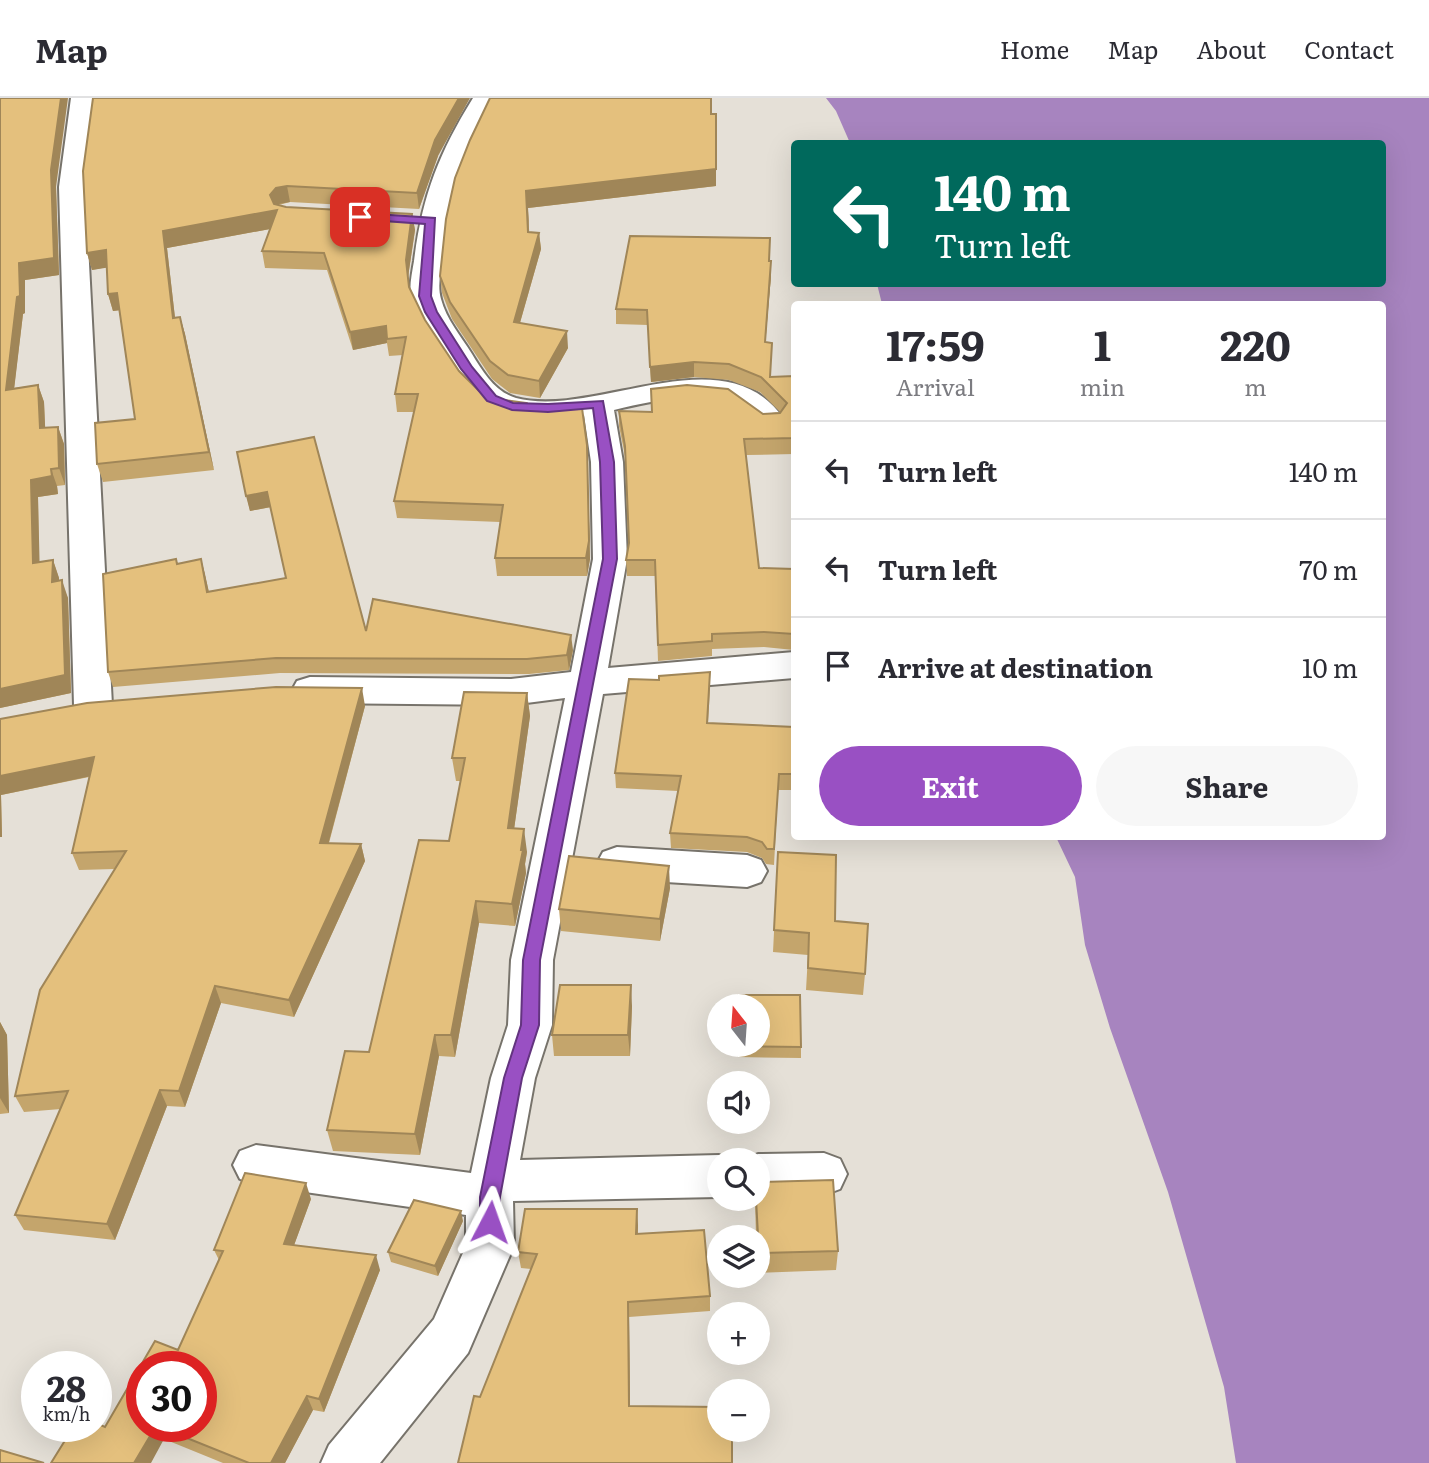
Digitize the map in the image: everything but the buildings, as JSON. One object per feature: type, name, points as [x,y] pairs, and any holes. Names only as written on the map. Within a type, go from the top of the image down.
[{"type":"street","points":[[84,98],[72,187],[93,706]]},
{"type":"street","points":[[486,98],[418,220],[425,296],[431,312],[467,369],[492,398],[512,406],[548,408],[598,404],[642,393],[700,390],[738,394],[763,408],[768,419]]},
{"type":"street","points":[[347,1463],[451,1336],[489,1246],[492,1189],[513,1078],[530,1025],[532,960],[610,559],[607,462],[598,404]]},
{"type":"street","points":[[280,689],[510,692],[791,665]]},
{"type":"street","points":[[552,859],[747,871]]},
{"type":"street","points":[[257,1165],[492,1189],[707,1177]]},
{"type":"street","points":[[770,1175],[824,1174]]},
{"type":"shaded area","points":[[826,98],[1429,98],[1429,1463],[1236,1463],[1224,1387],[1168,1192],[1110,1028],[1085,945],[1075,877],[1057,840],[1386,840],[1386,301],[881,301],[878,287],[1386,287],[1386,140],[849,140],[836,111]]},
{"type":"route","points":[[360,217],[431,221],[425,296],[431,312],[467,369],[492,398],[512,406],[548,408],[598,404],[607,462],[610,559],[532,960],[530,1025],[513,1078],[490,1197],[490,1222]]}]
